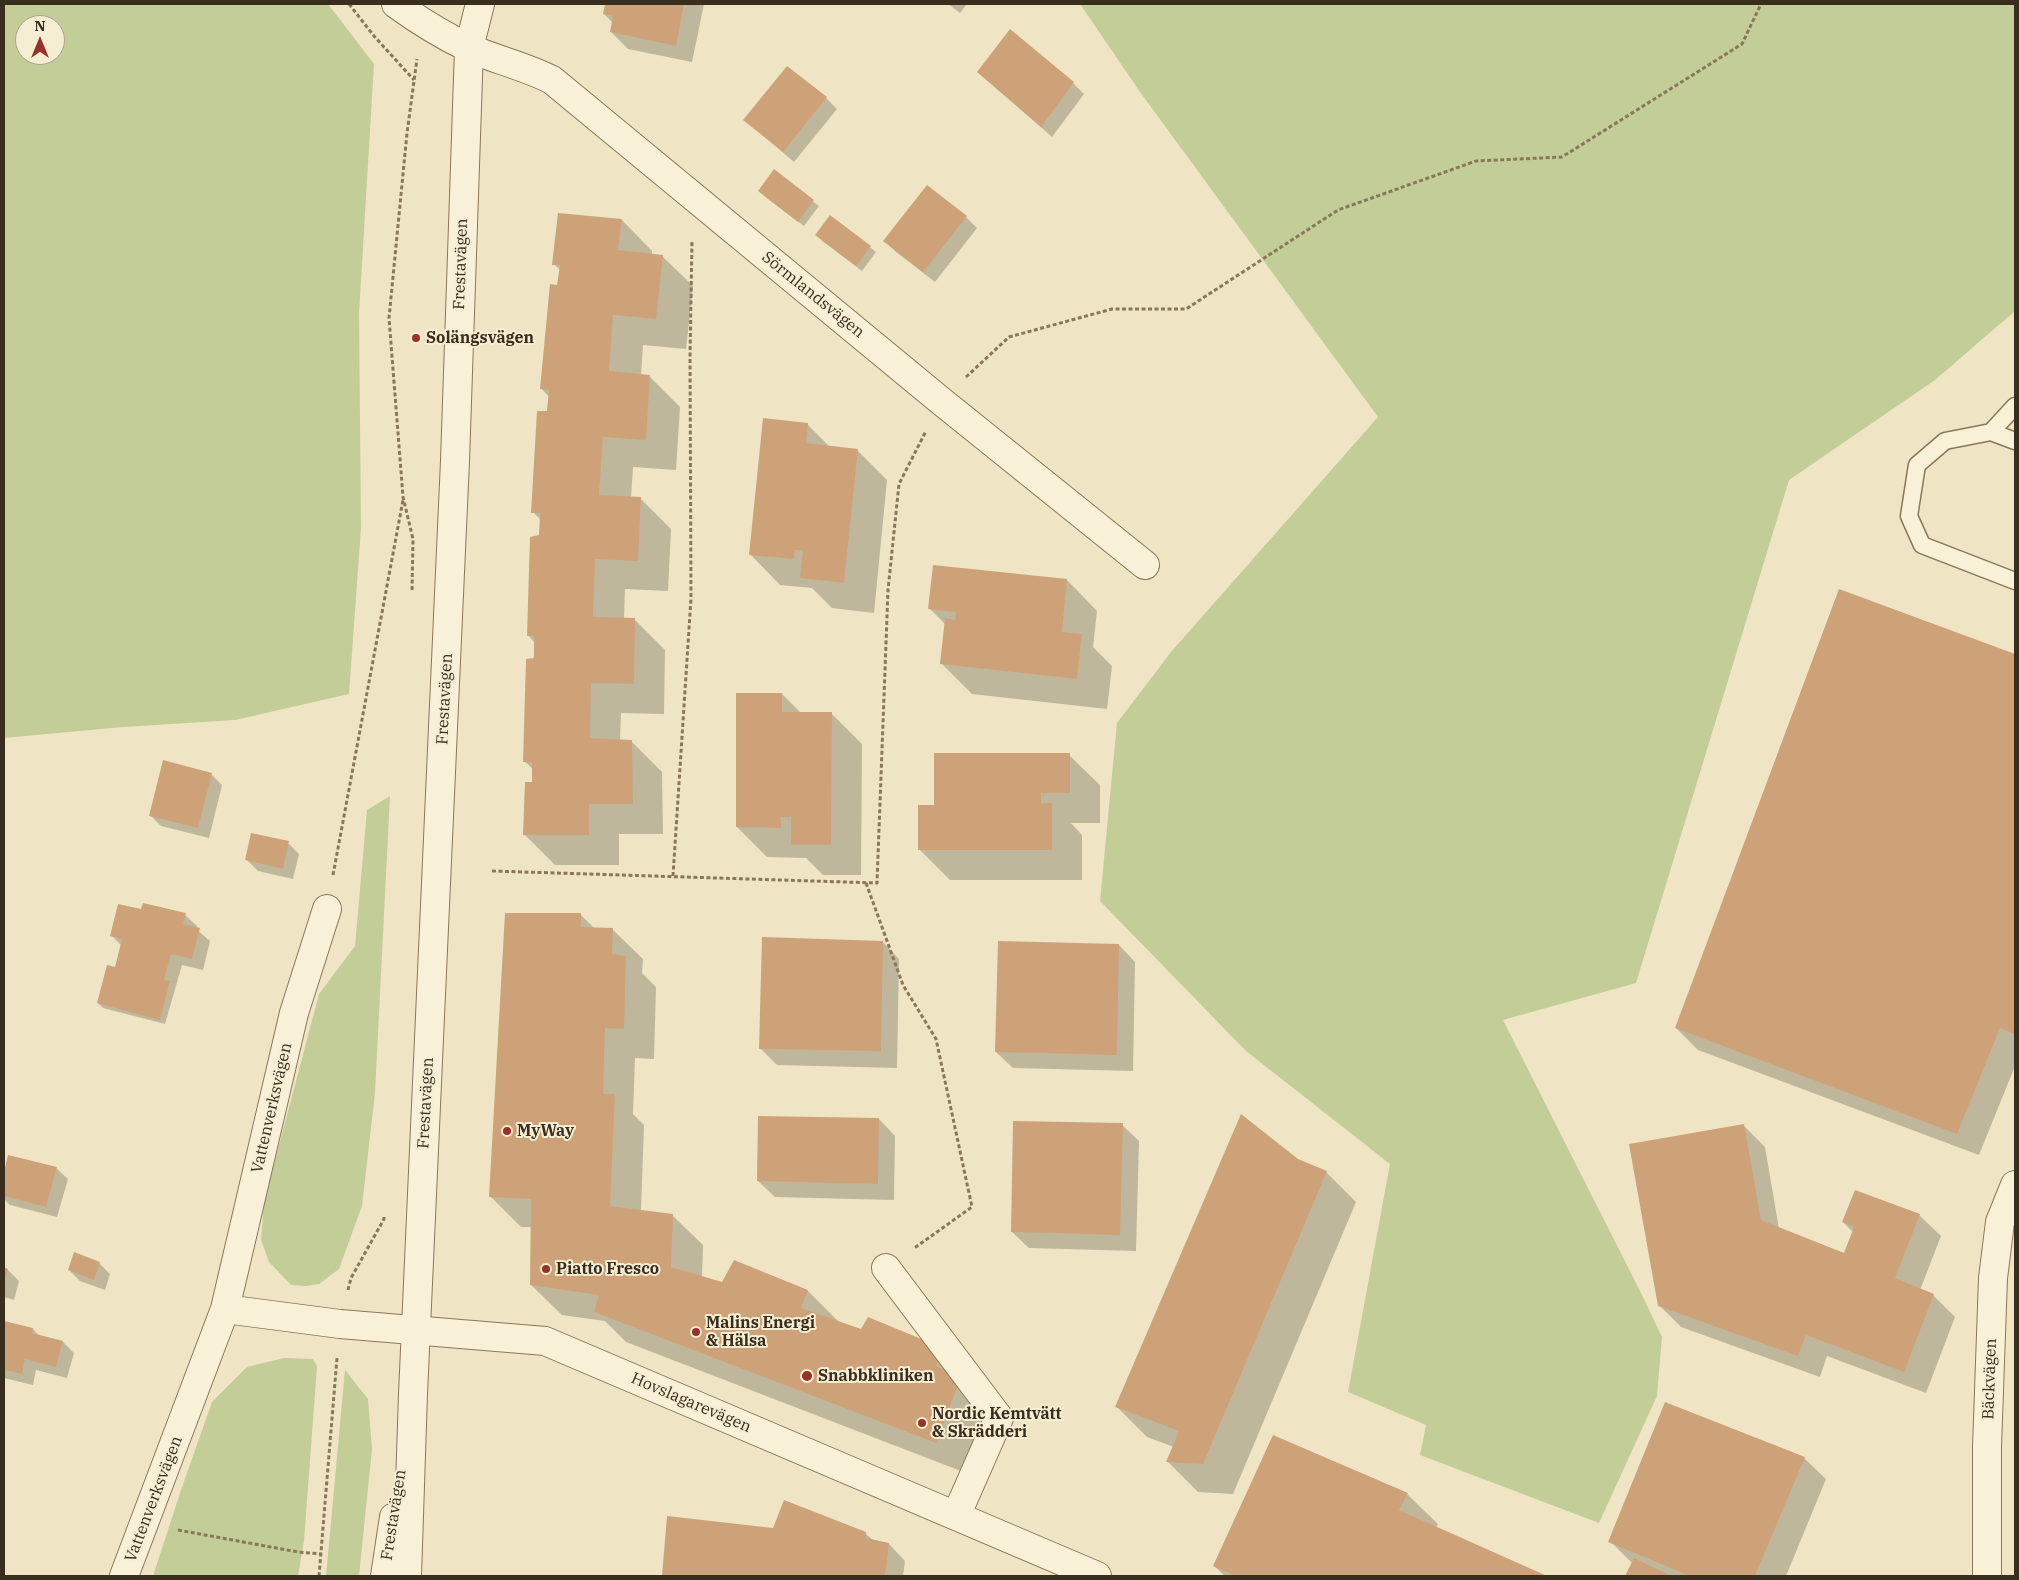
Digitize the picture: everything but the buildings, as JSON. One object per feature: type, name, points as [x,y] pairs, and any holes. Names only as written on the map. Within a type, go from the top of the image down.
[{"type":"street","points":[[396,4],[469,48]]},
{"type":"street","name":"Frestavägen","points":[[407,1576],[413,1394],[455,471],[469,48],[480,4]]},
{"type":"street","name":"Sörmlandsvägen","points":[[469,48],[535,71],[552,80],[941,401],[1145,565]]},
{"type":"street","name":"Vattenverksvägen","points":[[124,1576],[225,1309],[294,1013],[327,909]]},
{"type":"street","name":"Bäckvägen","points":[[1987,1576],[1987,1447],[1993,1278],[2000,1222],[2015,1185]]},
{"type":"street","points":[[886,1268],[999,1418],[956,1516]]},
{"type":"street","points":[[225,1309],[340,1324],[416,1330]]},
{"type":"street","name":"Hovslagarevägen","points":[[416,1330],[499,1339],[545,1341],[1097,1576]]},
{"type":"street","name":"Frestavägen","points":[[385,1576],[413,1394]]},
{"type":"lane","points":[[1991,432],[2015,406]]},
{"type":"lane","points":[[2015,441],[1991,432],[1945,441],[1917,466],[1909,516],[1922,545],[2015,581]]},
{"type":"path","points":[[349,4],[374,36],[414,80]]},
{"type":"path","points":[[492,871],[877,883],[888,590],[899,484],[941,401],[1009,337],[1112,309],[1186,309],[1338,210],[1476,161],[1562,157],[1742,44],[1761,4]]},
{"type":"path","points":[[412,599],[413,539],[403,497],[389,318],[407,133],[418,56],[418,19]]},
{"type":"path","points":[[673,876],[691,598],[690,356],[694,196]]},
{"type":"path","points":[[327,909],[403,497]]},
{"type":"path","points":[[866,883],[903,985],[936,1038],[972,1207],[886,1268]]},
{"type":"path","points":[[319,1576],[340,1324],[350,1278],[384,1219],[384,1209]]},
{"type":"path","points":[[145,1523],[279,1548],[322,1554]]},
{"type":"green space","points":[[4,4],[328,4],[374,64],[359,314],[361,528],[349,694],[235,720],[123,727],[4,738]]},
{"type":"green space","points":[[1080,4],[2015,4],[2015,311],[1935,380],[1789,480],[1636,983],[1503,1020],[1662,1337],[1657,1396],[1599,1523],[1420,1455],[1426,1425],[1348,1392],[1390,1164],[1246,1051],[1100,901],[1117,723],[1171,652],[1378,417],[1140,92]]},
{"type":"green space","points":[[390,796],[375,1093],[362,1206],[339,1269],[319,1284],[306,1286],[291,1285],[269,1262],[261,1240],[264,1202],[319,994],[355,946],[367,810]]},
{"type":"green space","points":[[2015,1332],[2015,1576],[2014,1576]]},
{"type":"green space","points":[[284,1358],[313,1359],[317,1366],[304,1541],[298,1576],[153,1576],[212,1402],[247,1367]]},
{"type":"green space","points":[[345,1370],[368,1399],[372,1449],[359,1576],[326,1576]]},
{"type":"place","name":"Solängsvägen","points":[[416,338]]},
{"type":"place","name":"MyWay","points":[[507,1131]]},
{"type":"place","name":"Piatto Fresco","points":[[546,1269]]},
{"type":"place","name":"Malins Energi & Hälsa","points":[[696,1332]]},
{"type":"place","name":"Snabbkliniken","points":[[807,1376]]},
{"type":"place","name":"Nordic Kemtvätt & Skrädderi","points":[[922,1423]]}]
